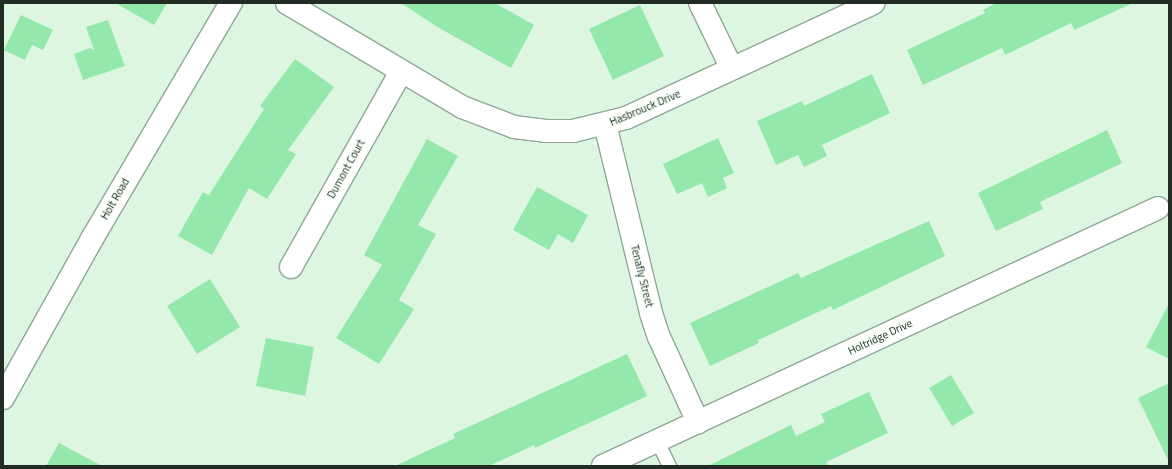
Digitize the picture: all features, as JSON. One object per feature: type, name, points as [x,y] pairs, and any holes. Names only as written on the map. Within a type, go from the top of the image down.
[{"type":"street","name":"Holt Road","points":[[3,398],[93,237],[231,3]]},
{"type":"street","name":"Hasbrouck Drive","points":[[286,3],[462,107],[514,127],[573,131],[626,118],[874,3]]},
{"type":"street","points":[[700,3],[732,70]]},
{"type":"street","name":"Dumont Court","points":[[291,267],[401,72]]},
{"type":"street","name":"Tenafly Street","points":[[605,124],[651,313],[659,337],[698,422]]},
{"type":"street","name":"Holtridge Drive","points":[[603,466],[1158,208]]},
{"type":"lane","points":[[658,440],[669,466]]},
{"type":"building","points":[[115,3],[167,3],[154,25]]},
{"type":"building","points":[[401,3],[495,3],[534,25],[511,68],[439,28]]},
{"type":"building","points":[[996,3],[1133,3],[1074,30],[1071,23],[1005,55],[1002,48],[923,85],[907,50],[985,13],[983,10]]},
{"type":"building","points":[[640,5],[664,56],[613,80],[589,29]]},
{"type":"building","points":[[21,15],[53,30],[43,50],[32,45],[25,60],[4,50]]},
{"type":"building","points":[[108,20],[125,66],[83,80],[74,54],[90,48],[94,50],[86,27]]},
{"type":"building","points":[[295,59],[334,87],[288,150],[296,154],[267,199],[249,188],[212,255],[178,236],[203,192],[209,195],[264,109],[260,106]]},
{"type":"building","points":[[872,74],[890,113],[822,145],[827,156],[804,167],[798,155],[776,165],[757,121],[802,101],[804,106]]},
{"type":"building","points":[[1107,130],[1122,163],[1040,202],[1043,209],[996,231],[978,193]]},
{"type":"building","points":[[718,138],[734,173],[723,178],[727,188],[708,197],[702,183],[677,194],[663,164]]},
{"type":"building","points":[[427,139],[458,156],[418,225],[436,234],[399,300],[414,309],[379,364],[336,338],[382,265],[364,255]]},
{"type":"building","points":[[537,187],[588,215],[573,243],[558,234],[549,250],[513,230]]},
{"type":"building","points":[[929,221],[945,256],[833,310],[831,306],[758,340],[759,343],[710,366],[690,323],[798,273],[801,278]]},
{"type":"building","points":[[210,279],[240,327],[197,354],[167,306]]},
{"type":"building","points":[[1169,304],[1169,359],[1146,347]]},
{"type":"building","points":[[266,338],[314,347],[305,396],[256,386]]},
{"type":"building","points":[[627,354],[647,396],[535,448],[534,445],[489,466],[395,466],[455,438],[453,434]]},
{"type":"building","points":[[951,375],[974,413],[952,426],[929,388]]},
{"type":"building","points":[[1169,383],[1169,462],[1138,398]]},
{"type":"building","points":[[869,392],[888,433],[826,462],[828,466],[708,466],[791,425],[796,436],[825,422],[821,414]]},
{"type":"building","points":[[59,443],[102,466],[46,466]]}]
